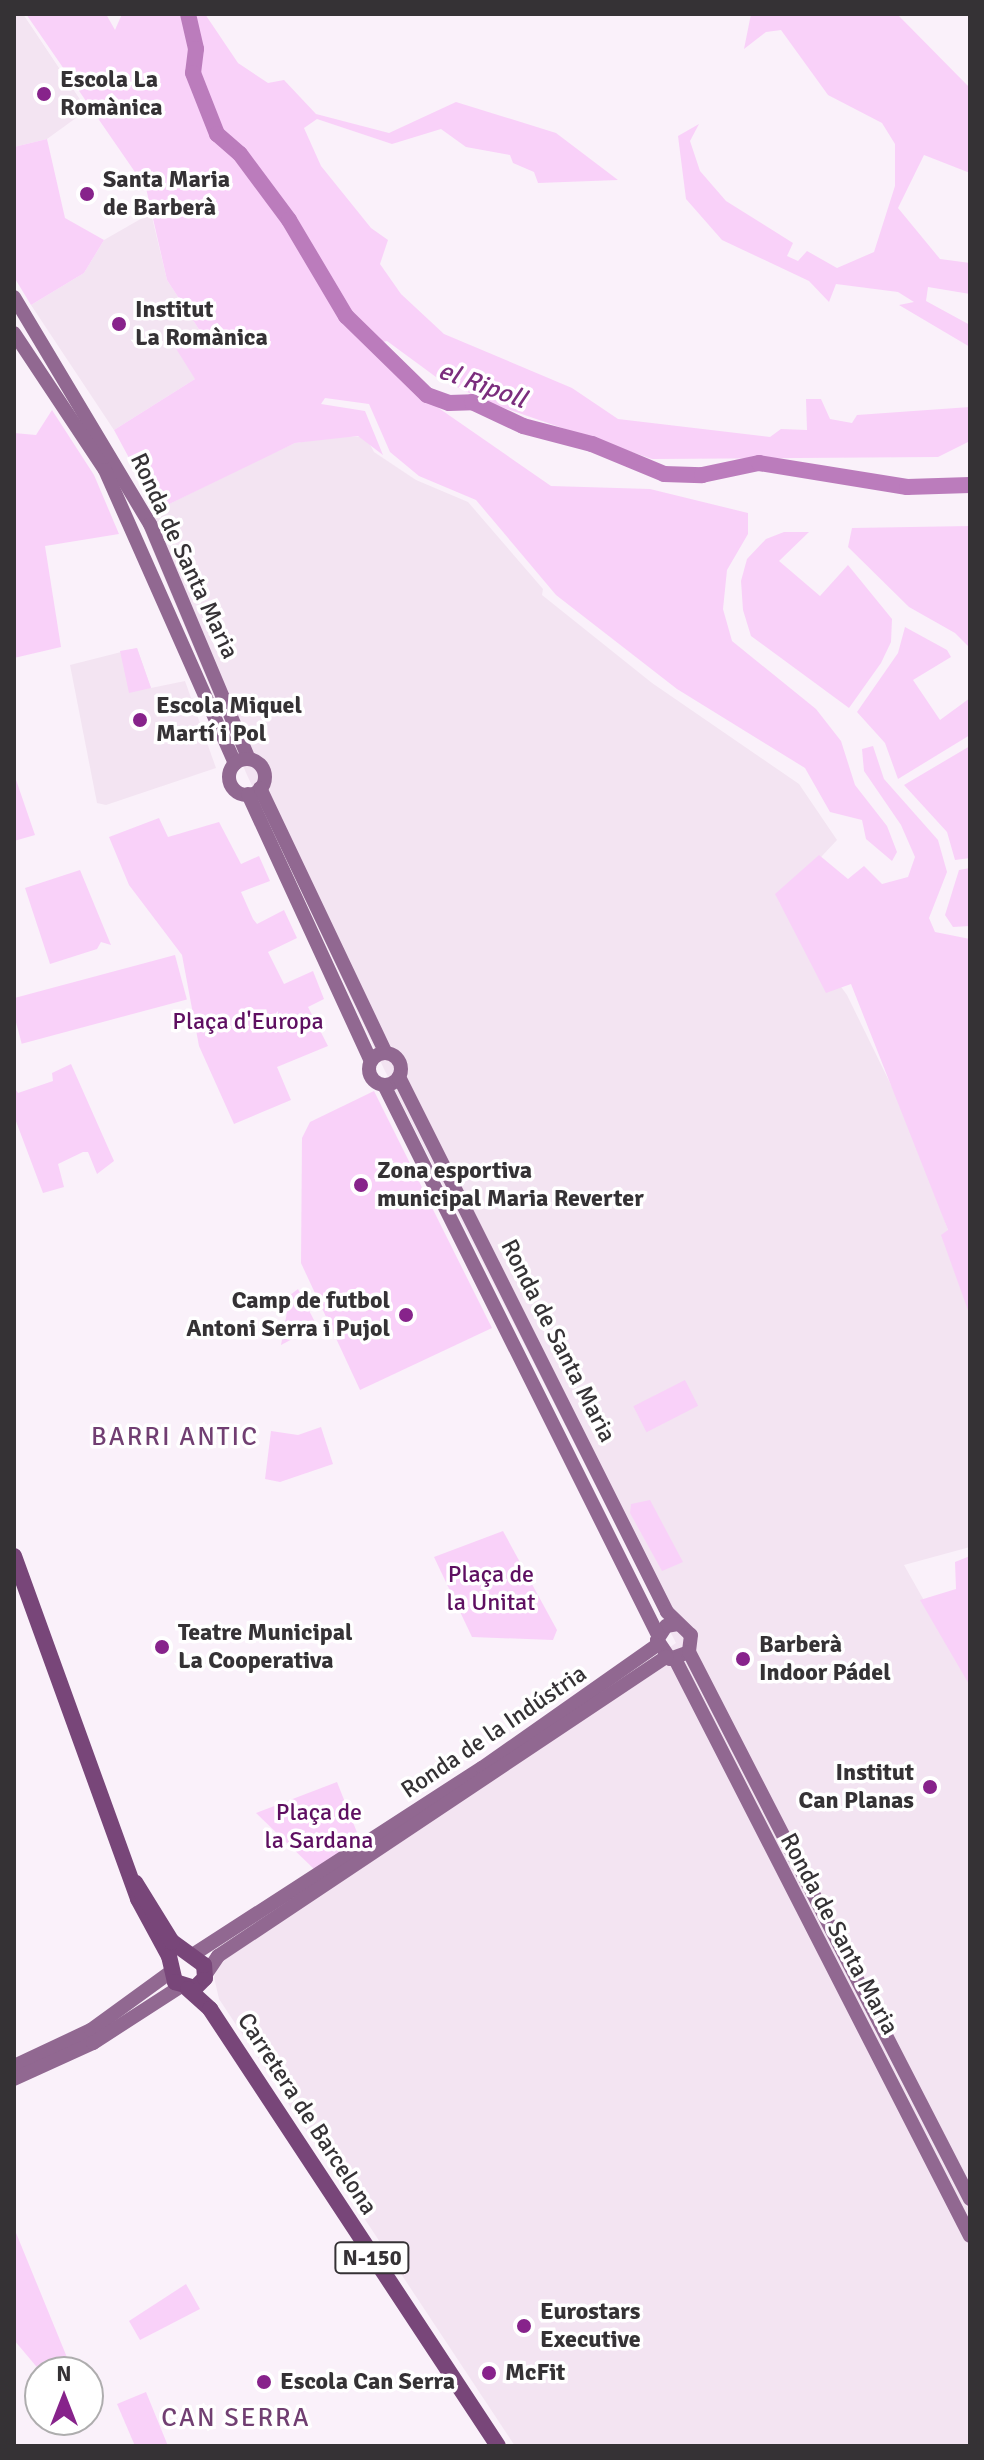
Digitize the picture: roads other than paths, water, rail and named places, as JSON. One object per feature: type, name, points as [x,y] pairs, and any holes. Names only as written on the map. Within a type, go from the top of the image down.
[{"type":"main road","name":"N-150","points":[[14,1556],[135,1882],[138,1899],[184,1988]]},
{"type":"main road","name":"N-150","points":[[135,1882],[167,1935],[202,1962],[206,1974]]},
{"type":"main road","points":[[172,1969],[191,1956]]},
{"type":"main road","points":[[184,1988],[200,1985],[206,1974]]},
{"type":"main road","name":"Carretera de Barcelona","points":[[206,1974],[210,2009]]},
{"type":"main road","name":"Carretera de Barcelona","points":[[184,1988],[210,2009],[498,2446]]},
{"type":"street","name":"Ronda de Santa Maria","points":[[14,297],[150,524],[242,761]]},
{"type":"street","name":"Ronda de Santa Maria","points":[[14,333],[105,470],[242,761]]},
{"type":"street","points":[[242,761],[230,784],[254,791],[386,1053],[398,1059],[399,1077],[384,1085],[371,1077],[371,1061],[254,791],[263,769],[242,761]]},
{"type":"street","points":[[371,1061],[386,1053]]},
{"type":"street","name":"Ronda de Santa Maria","points":[[399,1077],[667,1612],[691,1635],[689,1652],[970,2199]]},
{"type":"street","name":"Ronda de Santa Maria","points":[[384,1085],[664,1649],[970,2236]]},
{"type":"street","points":[[678,1624],[664,1649],[689,1652]]},
{"type":"street","name":"Ronda de la Indústria","points":[[191,1956],[664,1649]]},
{"type":"street","name":"Ronda de la Indústria","points":[[206,1974],[218,1956],[664,1649]]},
{"type":"street","points":[[14,2066],[91,2030],[172,1969]]},
{"type":"street","points":[[14,2079],[93,2043],[184,1988]]},
{"type":"street","points":[[880,2059],[891,2063],[895,2050]]},
{"type":"waterway","name":"el Ripoll","points":[[188,14],[196,49],[193,73],[217,134],[240,154],[289,220],[346,316],[427,395],[449,403],[472,402],[523,426],[592,444],[664,474],[702,475],[759,463],[907,487],[970,485]]},
{"type":"place","name":"Escola La Romànica","points":[[44,94]]},
{"type":"place","name":"Santa Maria de Barberà","points":[[87,194]]},
{"type":"place","name":"Institut La Romànica","points":[[119,324]]},
{"type":"place","name":"Escola Miquel Martí i Pol","points":[[140,720]]},
{"type":"place","name":"Zona esportiva municipal Maria Reverter","points":[[361,1185]]},
{"type":"place","name":"Camp de futbol Antoni Serra i Pujol","points":[[406,1315]]},
{"type":"place","name":"Teatre Municipal La Cooperativa","points":[[162,1647]]},
{"type":"place","name":"Barberà Indoor Pádel","points":[[743,1659]]},
{"type":"place","name":"Institut Can Planas","points":[[930,1787]]},
{"type":"place","name":"Eurostars Executive","points":[[524,2326]]},
{"type":"place","name":"McFit","points":[[489,2373]]},
{"type":"place","name":"Escola Can Serra","points":[[264,2382]]},
{"type":"district","name":"BARRI ANTIC","points":[[175,1438]]},
{"type":"district","name":"CAN SERRA","points":[[236,2419]]},
{"type":"park label","name":"Plaça d'Europa","points":[[248,1022]]},
{"type":"park label","name":"Plaça de la Unitat","points":[[491,1589]]},
{"type":"park label","name":"Plaça de la Sardana","points":[[319,1827]]}]
